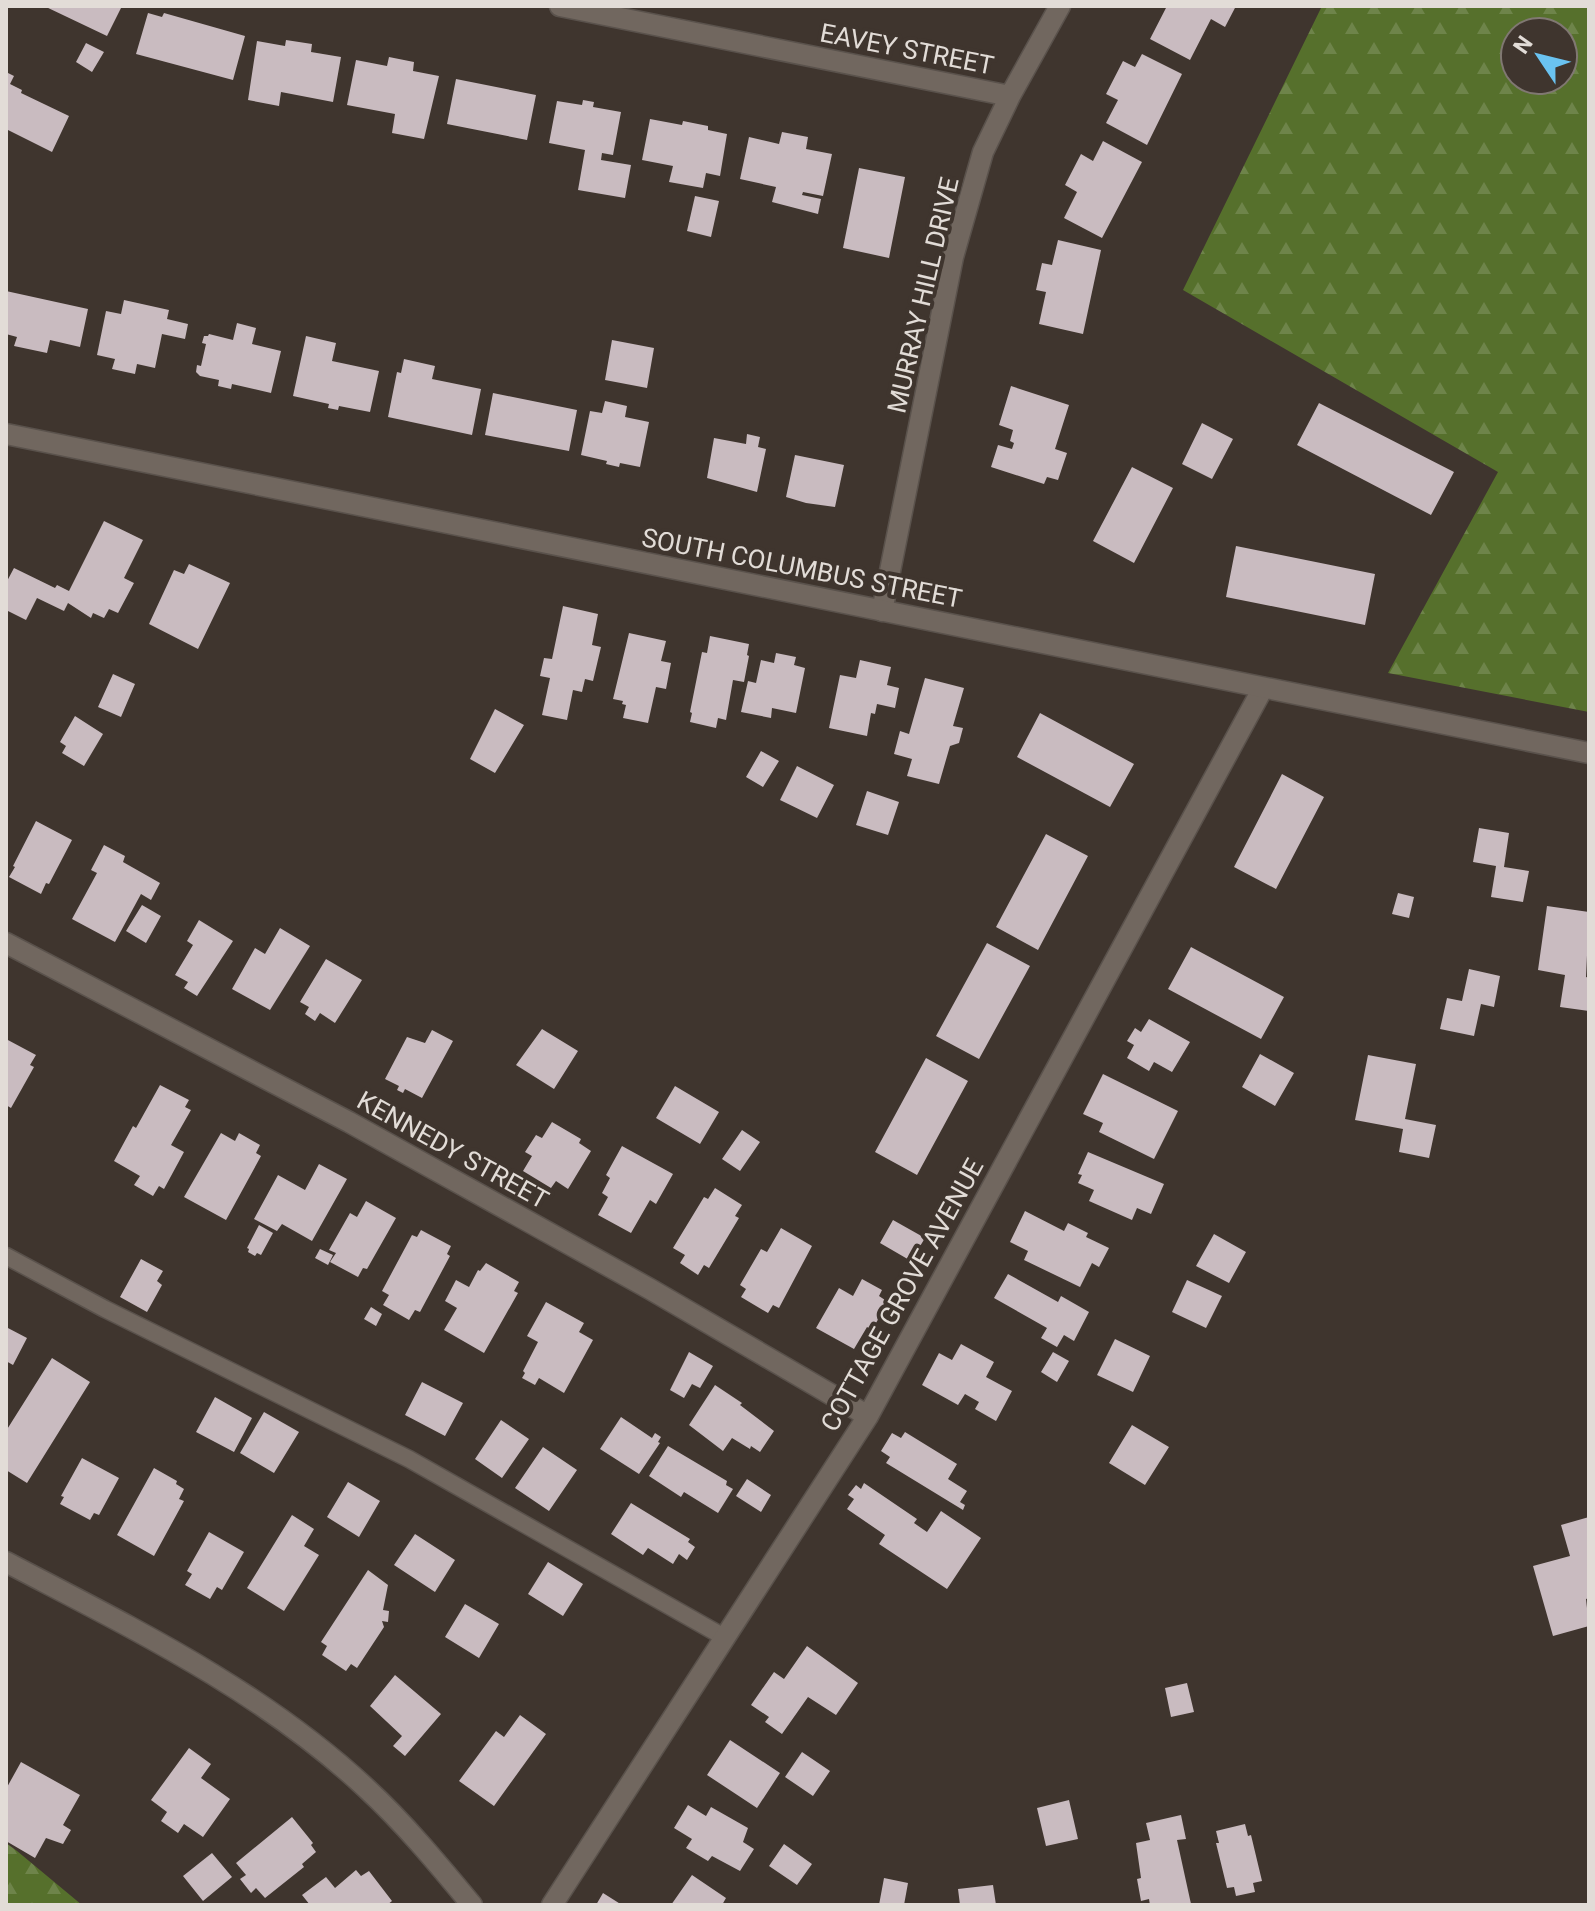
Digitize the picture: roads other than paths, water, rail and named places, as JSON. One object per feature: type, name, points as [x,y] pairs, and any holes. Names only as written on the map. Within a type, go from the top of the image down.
[{"type":"street","name":"EAVEY STREET","points":[[560,6],[1010,96]]},
{"type":"street","name":"MURRAY HILL DRIVE","points":[[882,611],[953,257],[983,152],[1060,6]]},
{"type":"street","name":"SOUTH COLUMBUS STREET","points":[[6,434],[1589,753]]},
{"type":"street","name":"COTTAGE GROVE AVENUE","points":[[552,1905],[868,1416],[1263,688]]},
{"type":"street","name":"KENNEDY STREET","points":[[6,943],[349,1122],[650,1289],[868,1416]]},
{"type":"street","points":[[6,1562],[191,1660],[276,1714],[366,1788],[414,1835],[472,1905]]},
{"type":"lane","points":[[6,1256],[105,1309],[409,1459],[724,1637]]}]
